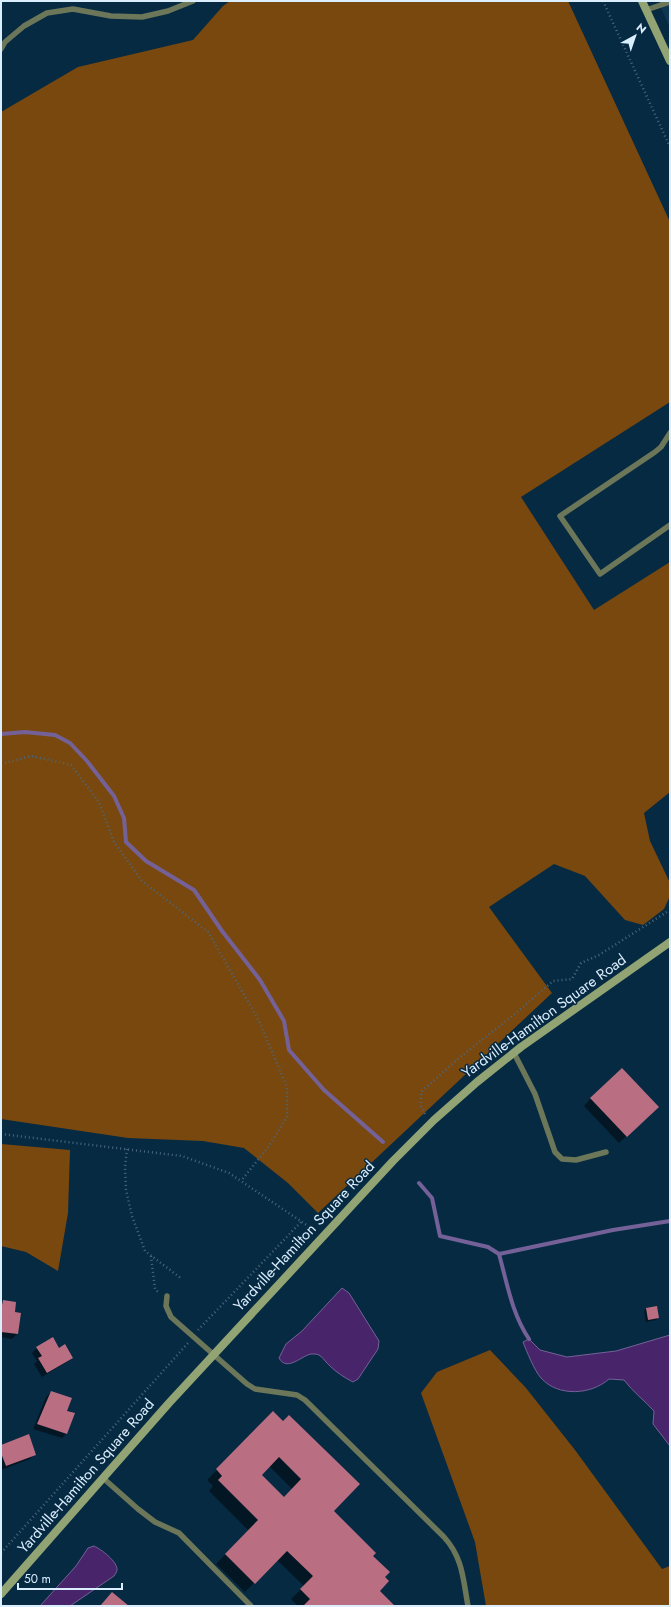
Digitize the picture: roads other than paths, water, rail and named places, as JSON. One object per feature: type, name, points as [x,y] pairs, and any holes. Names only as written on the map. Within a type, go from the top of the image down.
[{"type":"street","points":[[642,1],[670,61]]},
{"type":"street","name":"Yardville-Hamilton Square Road","points":[[1,1594],[214,1355],[393,1161],[432,1122],[476,1082],[514,1053],[670,942]]},
{"type":"lane","points":[[1,49],[5,42],[24,26],[47,13],[73,10],[111,16],[142,17],[168,12],[193,1]]},
{"type":"lane","points":[[646,10],[670,2]]},
{"type":"lane","points":[[670,433],[661,447],[655,452],[560,516],[600,574],[670,525]]},
{"type":"lane","points":[[514,1053],[535,1094],[555,1152],[562,1159],[576,1160],[606,1152]]},
{"type":"lane","points":[[167,1298],[166,1306],[171,1317],[247,1384],[255,1389],[297,1396],[305,1400],[452,1545],[461,1566],[468,1606]]},
{"type":"lane","points":[[104,1478],[138,1509],[155,1522],[179,1534],[251,1606]]},
{"type":"waterway","points":[[1,734],[25,732],[55,735],[70,743],[87,761],[114,796],[124,818],[126,842],[146,861],[194,890],[222,931],[260,980],[284,1021],[289,1050],[324,1090],[383,1142]]},
{"type":"waterway","points":[[419,1183],[432,1198],[440,1236],[488,1247],[499,1254],[514,1309],[529,1339]]},
{"type":"waterway","points":[[499,1254],[613,1230],[670,1221]]}]
